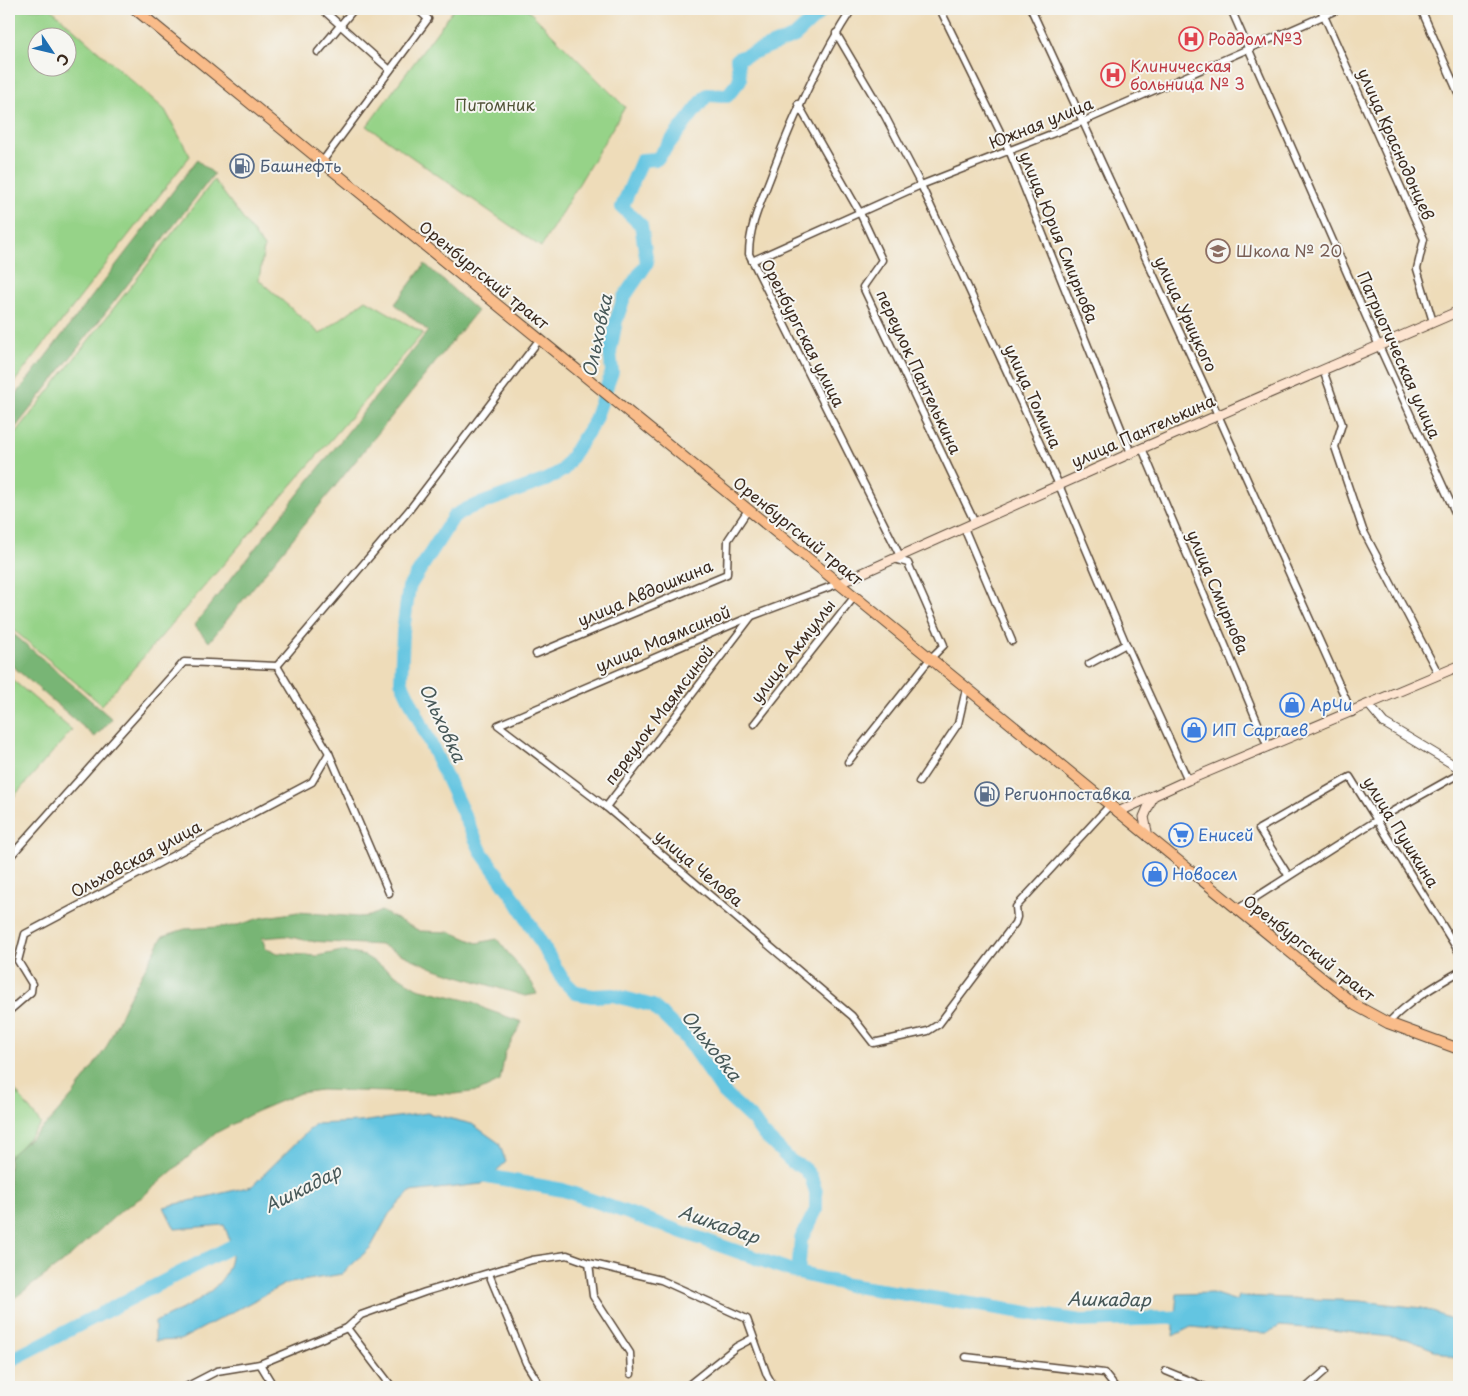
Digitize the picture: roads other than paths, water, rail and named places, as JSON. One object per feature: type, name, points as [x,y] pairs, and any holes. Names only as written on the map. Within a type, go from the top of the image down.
[{"type":"main road","name":"Оренбургский тракт","points":[[134,9],[637,420],[840,583],[966,689],[1355,1006],[1388,1024],[1459,1049]]},
{"type":"main road","name":"улица Пантелькина","points":[[840,583],[1059,484],[1459,311]]},
{"type":"main road","points":[[1114,809],[1154,796],[1459,666]]},
{"type":"main road","points":[[1148,838],[1144,817],[1154,796]]},
{"type":"street","points":[[322,9],[390,70]]},
{"type":"street","points":[[318,52],[354,9]]},
{"type":"street","points":[[322,162],[428,20],[417,9]]},
{"type":"street","name":"Оренбургская улица","points":[[852,9],[836,34],[798,104],[752,227],[749,248],[752,261],[897,558],[908,563],[944,645],[930,659]]},
{"type":"street","name":"улица Юрия Смирнова","points":[[940,9],[1009,150],[1131,453]]},
{"type":"street","name":"улица Урицкого","points":[[1031,9],[1218,415],[1352,713]]},
{"type":"street","name":"Патриотическая улица","points":[[1231,9],[1379,346],[1459,521]]},
{"type":"street","name":"улица Краснодонцев","points":[[1321,9],[1424,239],[1417,269],[1434,322]]},
{"type":"street","name":"Южная улица","points":[[752,261],[922,185],[1082,122],[1339,9]]},
{"type":"street","points":[[1420,9],[1459,96]]},
{"type":"street","name":"улица Томина","points":[[836,34],[885,116],[922,185],[1059,484],[1126,644],[1188,780]]},
{"type":"street","name":"переулок Пантелькина","points":[[798,104],[860,213],[882,260],[863,287],[975,523]]},
{"type":"street","points":[[277,666],[410,509],[539,340]]},
{"type":"street","points":[[1323,370],[1342,424],[1335,447],[1363,530],[1439,675]]},
{"type":"street","name":"улица Смирнова","points":[[1142,448],[1268,747]]},
{"type":"street","name":"улица Авдошкина","points":[[536,654],[727,574],[728,540],[748,510]]},
{"type":"street","points":[[964,528],[1012,641]]},
{"type":"street","name":"улица Маямсиной","points":[[498,725],[752,616],[840,583]]},
{"type":"street","name":"улица Акмуллы","points":[[754,724],[855,596]]},
{"type":"street","name":"переулок Маямсиной","points":[[606,807],[752,616]]},
{"type":"street","points":[[1089,664],[1126,644]]},
{"type":"street","points":[[848,762],[930,659]]},
{"type":"street","points":[[9,858],[184,662],[277,666]]},
{"type":"street","points":[[277,666],[329,753],[390,893]]},
{"type":"street","points":[[919,782],[958,724],[966,689]]},
{"type":"street","points":[[1369,705],[1384,723],[1459,768]]},
{"type":"street","name":"улица Челова","points":[[498,725],[606,807],[852,1016],[873,1043],[928,1031],[939,1024],[1015,923],[1017,917],[1016,907],[1114,809]]},
{"type":"street","name":"Ольховская улица","points":[[9,1011],[31,992],[32,984],[18,961],[25,934],[312,782],[329,753]]},
{"type":"street","points":[[1236,910],[1288,875],[1377,820],[1459,774]]},
{"type":"street","name":"улица Пушкина","points":[[1288,875],[1259,829],[1350,777],[1459,952]]},
{"type":"street","points":[[1388,1024],[1418,997],[1459,972]]},
{"type":"street","points":[[186,1387],[217,1371],[260,1364],[347,1328],[361,1316],[425,1292],[532,1260],[567,1255],[590,1263],[661,1280],[747,1319],[767,1376],[774,1387]]},
{"type":"street","points":[[590,1263],[593,1296],[630,1353],[631,1374]]},
{"type":"street","points":[[489,1274],[526,1363],[541,1387]]},
{"type":"street","points":[[347,1328],[392,1387]]},
{"type":"street","points":[[686,1387],[736,1347],[753,1338]]},
{"type":"street","points":[[966,1357],[1104,1373],[1116,1387]]},
{"type":"street","points":[[260,1364],[274,1387]]},
{"type":"street","points":[[1166,1371],[1205,1387]]},
{"type":"street","points":[[1307,1387],[1325,1371]]},
{"type":"water","points":[[427,1113],[472,1124],[499,1143],[506,1162],[482,1184],[410,1192],[389,1214],[371,1247],[342,1274],[285,1284],[180,1340],[155,1341],[155,1322],[193,1303],[217,1285],[225,1274],[230,1262],[231,1248],[224,1225],[175,1229],[164,1207],[252,1186],[315,1124],[360,1122]]},
{"type":"water","points":[[1212,1293],[1237,1301],[1239,1296],[1360,1301],[1422,1308],[1459,1322],[1459,1360],[1407,1339],[1331,1330],[1280,1326],[1267,1333],[1191,1327],[1173,1336],[1177,1294]]},
{"type":"waterway","name":"Ольховка","points":[[798,1273],[801,1239],[816,1210],[816,1192],[811,1177],[804,1168],[792,1162],[763,1134],[753,1120],[724,1093],[686,1038],[653,1006],[613,995],[593,996],[576,993],[563,980],[515,899],[482,853],[401,681],[403,631],[409,587],[454,516],[469,508],[546,480],[563,470],[594,422],[612,372],[610,352],[616,321],[624,297],[647,263],[641,225],[622,207],[642,160],[657,159],[707,95],[727,96],[740,80],[737,59],[795,36],[824,9]]},
{"type":"waterway","name":"Ашкадар","points":[[471,1173],[563,1190],[798,1273],[848,1285],[1081,1321],[1192,1317]]},
{"type":"waterway","name":"Ашкадар","points":[[9,1361],[248,1238]]},
{"type":"place","name":"Роддом №3","points":[[1191,39]]},
{"type":"place","name":"Клиническая больница № 3","points":[[1113,75]]},
{"type":"place","name":"Башнефть","points":[[242,166]]},
{"type":"place","name":"Школа № 20","points":[[1218,251]]},
{"type":"place","name":"АрЧи","points":[[1292,705]]},
{"type":"place","name":"ИП Саргаев","points":[[1194,730]]},
{"type":"place","name":"Регионпоставка","points":[[987,794]]},
{"type":"place","name":"Енисей","points":[[1181,835]]},
{"type":"place","name":"Новосел","points":[[1155,874]]},
{"type":"park label","name":"Питомник","points":[[495,105]]}]
